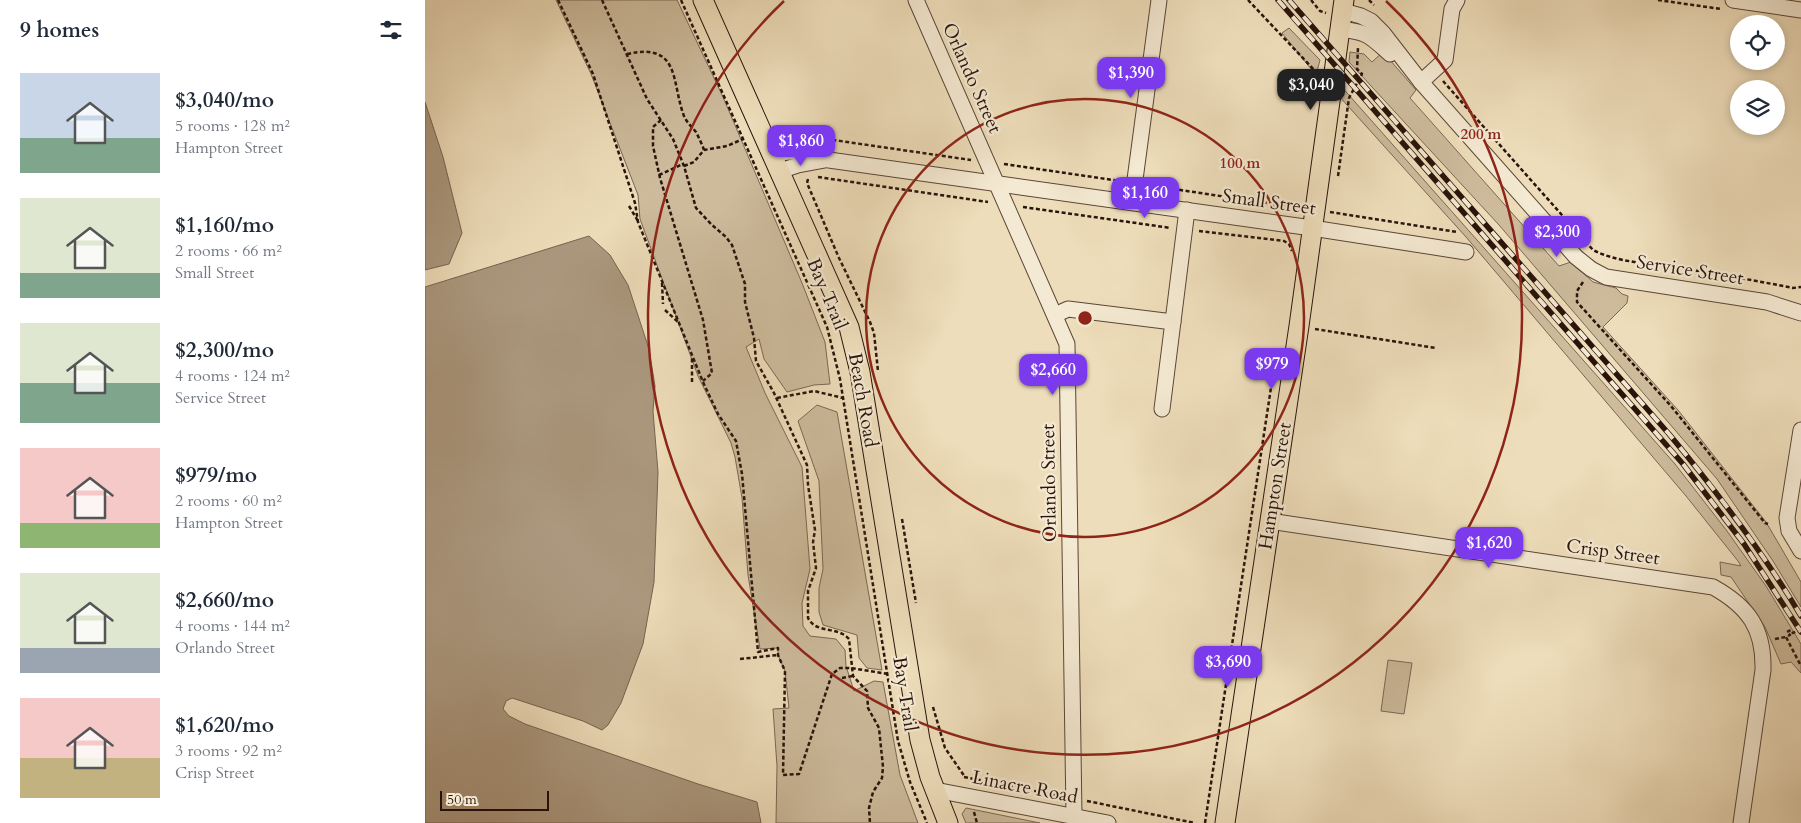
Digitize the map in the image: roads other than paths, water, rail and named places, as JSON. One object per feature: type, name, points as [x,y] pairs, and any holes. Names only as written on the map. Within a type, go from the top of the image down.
[{"type":"main road","name":"Beach Road","points":[[703,0],[842,308],[855,347],[913,708],[923,754],[948,823]]},
{"type":"main road","name":"Hampton Street","points":[[1225,823],[1299,326],[1331,89],[1338,13]]},
{"type":"street","name":"Orlando Street","points":[[916,0],[1067,344],[1075,816]]},
{"type":"street","points":[[1132,202],[1159,0]]},
{"type":"street","points":[[1421,82],[1445,60],[1452,9],[1457,0]]},
{"type":"street","points":[[1733,0],[1801,10]]},
{"type":"street","name":"Service Street","points":[[1338,13],[1375,41],[1421,82]]},
{"type":"street","name":"Service Street","points":[[1338,13],[1361,16],[1371,21],[1383,33],[1421,82],[1576,257],[1593,270],[1606,277],[1767,302],[1801,303]]},
{"type":"street","name":"Small Street","points":[[776,163],[787,150],[829,160],[1187,210],[1313,219],[1466,252]]},
{"type":"street","name":"Small Street","points":[[776,163],[798,165],[829,160]]},
{"type":"street","points":[[1161,409],[1187,210]]},
{"type":"street","name":"Service Street","points":[[1767,302],[1801,313]]},
{"type":"street","points":[[1055,315],[1068,309],[1173,322]]},
{"type":"street","points":[[1801,430],[1787,518],[1789,531],[1801,551]]},
{"type":"street","name":"Crisp Street","points":[[1269,521],[1713,587],[1735,601],[1746,612],[1756,628],[1763,652],[1763,670],[1741,823]]},
{"type":"street","name":"Linacre Road","points":[[935,790],[1108,823]]},
{"type":"railway","points":[[1278,0],[1683,464],[1744,544],[1801,632]]},
{"type":"railway","points":[[1289,0],[1669,434],[1739,523],[1801,616]]}]
